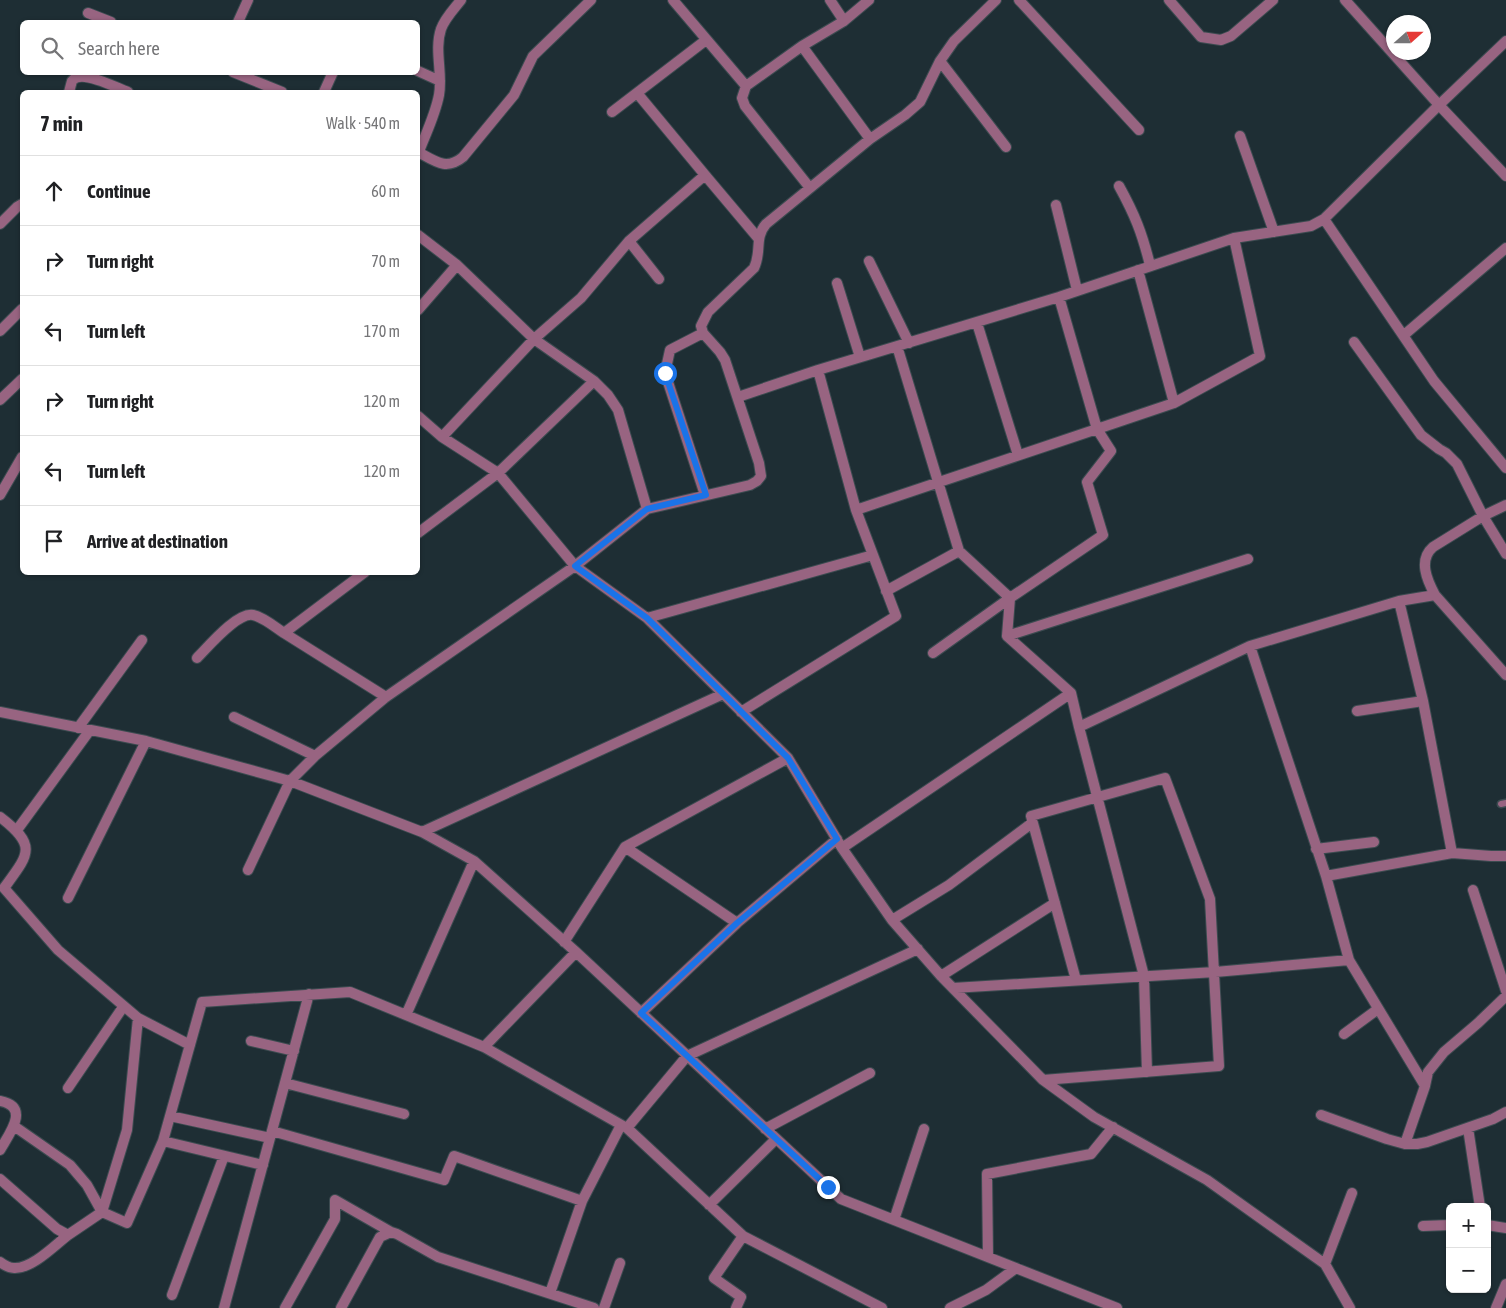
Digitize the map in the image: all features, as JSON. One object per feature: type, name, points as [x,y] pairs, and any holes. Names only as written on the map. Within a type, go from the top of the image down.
[{"type":"street","points":[[239,20],[248,0]]},
{"type":"street","points":[[420,148],[436,106],[440,81],[439,42],[441,30],[461,0]]},
{"type":"street","points":[[420,154],[440,164],[456,163],[463,157],[514,95],[534,56],[591,0]]},
{"type":"street","points":[[672,0],[746,86]]},
{"type":"street","points":[[830,0],[844,20]]},
{"type":"street","points":[[810,188],[744,106],[742,98],[746,86],[802,46],[844,20],[869,0]]},
{"type":"street","points":[[248,870],[290,781],[315,756],[386,697],[575,566],[647,509],[750,485],[757,481],[761,476],[759,464],[738,397],[720,352],[703,334],[700,326],[708,312],[754,268],[758,259],[758,238],[766,224],[870,139],[905,115],[920,102],[940,61],[954,41],[996,0]]},
{"type":"street","points":[[1019,0],[1139,130]]},
{"type":"street","points":[[1169,0],[1201,37],[1221,40],[1231,36],[1273,0]]},
{"type":"street","points":[[1345,0],[1438,105],[1506,176]]},
{"type":"street","points":[[88,13],[107,20]]},
{"type":"street","points":[[612,112],[706,40]]},
{"type":"street","points":[[738,397],[818,370],[1059,297],[1234,238],[1311,226],[1324,219],[1438,105],[1506,41]]},
{"type":"street","points":[[802,46],[870,139]]},
{"type":"street","points":[[940,61],[1006,147]]},
{"type":"street","points":[[420,72],[440,81]]},
{"type":"street","points":[[240,75],[277,90]]},
{"type":"street","points":[[325,90],[332,75]]},
{"type":"street","points":[[70,90],[73,81],[78,76],[91,77],[123,90]]},
{"type":"street","points":[[638,93],[758,238]]},
{"type":"street","points":[[1240,136],[1274,232]]},
{"type":"street","points":[[442,437],[534,339],[580,298],[629,241],[705,175]]},
{"type":"street","points":[[1119,186],[1136,218],[1150,265]]},
{"type":"street","points":[[0,224],[20,205]]},
{"type":"street","points":[[1056,205],[1077,290]]},
{"type":"street","points":[[1324,219],[1434,381],[1506,468]]},
{"type":"street","points":[[420,237],[457,265],[534,339],[594,381],[608,395],[618,410],[647,509]]},
{"type":"street","points":[[856,510],[1174,403],[1260,356],[1234,238]]},
{"type":"street","points":[[629,241],[659,279]]},
{"type":"street","points":[[1404,335],[1506,248]]},
{"type":"street","points":[[869,261],[909,342]]},
{"type":"street","points":[[420,308],[457,265]]},
{"type":"street","points":[[1138,270],[1174,403]]},
{"type":"street","points":[[837,283],[860,357]]},
{"type":"street","points":[[933,654],[1010,598],[1103,535],[1087,482],[1111,450],[1097,429],[1059,297]]},
{"type":"street","points":[[0,331],[20,311]]},
{"type":"street","points":[[977,322],[1018,455]]},
{"type":"street","points":[[703,334],[670,350],[665,373],[706,495]]},
{"type":"street","points":[[1354,342],[1421,436],[1451,456],[1457,464],[1483,516],[1506,554]]},
{"type":"street","points":[[897,346],[959,551],[1010,598]]},
{"type":"street","points":[[741,712],[896,616],[856,510],[818,370]]},
{"type":"street","points":[[0,400],[20,381]]},
{"type":"street","points":[[420,532],[498,473],[594,381]]},
{"type":"street","points":[[420,418],[442,437],[498,473],[575,566],[647,618],[788,758],[840,844],[892,920],[941,976],[1043,1080],[1094,1118],[1207,1180],[1325,1264],[1350,1308]]},
{"type":"street","points":[[0,494],[20,460]]},
{"type":"street","points":[[1506,505],[1483,516],[1428,551],[1424,562],[1428,580],[1435,595],[1506,675]]},
{"type":"street","points":[[886,591],[959,551]]},
{"type":"street","points":[[647,618],[873,555]]},
{"type":"street","points":[[1007,636],[1248,559]]},
{"type":"street","points":[[284,633],[361,575]]},
{"type":"street","points":[[1079,727],[1250,646],[1399,601],[1435,595]]},
{"type":"street","points":[[1007,636],[1010,598]]},
{"type":"street","points":[[1399,601],[1423,701],[1452,853]]},
{"type":"street","points":[[197,658],[238,618],[247,614],[254,615],[386,697]]},
{"type":"street","points":[[1007,636],[1071,693],[1144,976],[1147,1072]]},
{"type":"street","points":[[78,728],[142,640]]},
{"type":"street","points":[[1250,646],[1326,876],[1349,960],[1425,1086]]},
{"type":"street","points":[[641,1013],[737,923],[840,844],[1071,693]]},
{"type":"street","points":[[422,832],[723,694]]},
{"type":"street","points":[[1357,711],[1423,701]]},
{"type":"street","points":[[0,712],[146,741],[290,781],[422,832],[474,861],[576,952],[841,1199],[1117,1308]]},
{"type":"street","points":[[234,717],[315,756]]},
{"type":"street","points":[[17,830],[90,730]]},
{"type":"street","points":[[68,898],[146,741]]},
{"type":"street","points":[[564,942],[625,847],[788,758]]},
{"type":"street","points":[[1043,1080],[1220,1066],[1210,899],[1165,778],[1030,816],[1076,980]]},
{"type":"street","points":[[0,817],[17,830],[24,841],[27,851],[22,863],[2,891],[58,950],[123,1007],[138,1018],[190,1045]]},
{"type":"street","points":[[892,920],[949,885],[1032,823]]},
{"type":"street","points":[[1316,849],[1374,842]]},
{"type":"street","points":[[625,847],[737,923]]},
{"type":"street","points":[[1326,876],[1452,853],[1506,856]]},
{"type":"street","points":[[406,1015],[474,861]]},
{"type":"street","points":[[1473,890],[1506,991]]},
{"type":"street","points":[[941,976],[1055,903]]},
{"type":"street","points":[[550,1293],[582,1201],[624,1126],[687,1056],[918,949]]},
{"type":"street","points":[[484,1047],[576,952]]},
{"type":"street","points":[[953,988],[1215,972],[1349,960]]},
{"type":"street","points":[[14,1126],[70,1165],[87,1185],[102,1212],[127,1224],[163,1141],[202,1002],[350,992],[484,1047],[624,1126],[743,1236],[882,1308]]},
{"type":"street","points":[[224,1308],[309,994]]},
{"type":"street","points":[[1405,1144],[1428,1072],[1444,1052],[1506,996]]},
{"type":"street","points":[[68,1088],[123,1007]]},
{"type":"street","points":[[1344,1034],[1378,1009]]},
{"type":"street","points":[[0,1262],[15,1268],[34,1262],[68,1235],[102,1212],[127,1130],[138,1018]]},
{"type":"street","points":[[251,1041],[294,1051]]},
{"type":"street","points":[[765,1128],[870,1073]]},
{"type":"street","points":[[285,1082],[404,1114]]},
{"type":"street","points":[[0,1101],[8,1102],[16,1111],[14,1126],[0,1150]]},
{"type":"street","points":[[1321,1115],[1387,1139],[1405,1144],[1418,1144],[1493,1119],[1506,1112]]},
{"type":"street","points":[[170,1116],[271,1135],[444,1180],[454,1156],[582,1201]]},
{"type":"street","points":[[988,1257],[987,1174],[1091,1154],[1112,1127]]},
{"type":"street","points":[[1468,1128],[1479,1203]]},
{"type":"street","points":[[894,1220],[924,1129]]},
{"type":"street","points":[[709,1205],[776,1139]]},
{"type":"street","points":[[163,1141],[262,1165]]},
{"type":"street","points":[[172,1296],[224,1156]]},
{"type":"street","points":[[0,1179],[57,1229],[68,1235]]},
{"type":"street","points":[[1325,1264],[1352,1193]]},
{"type":"street","points":[[284,1308],[336,1219],[335,1200],[438,1257],[594,1308]]},
{"type":"street","points":[[1423,1226],[1446,1225]]},
{"type":"street","points":[[1491,1226],[1506,1228]]},
{"type":"street","points":[[341,1308],[380,1237],[391,1232]]},
{"type":"street","points":[[736,1308],[741,1297],[714,1278],[743,1236]]},
{"type":"street","points":[[604,1308],[620,1263]]},
{"type":"street","points":[[950,1308],[986,1290],[1016,1268]]},
{"type":"street","points":[[1496,1308],[1506,1284]]},
{"type":"route","points":[[665,373],[706,495],[647,509],[575,566],[647,618],[788,758],[837,839],[737,923],[641,1013],[828,1187]]}]
